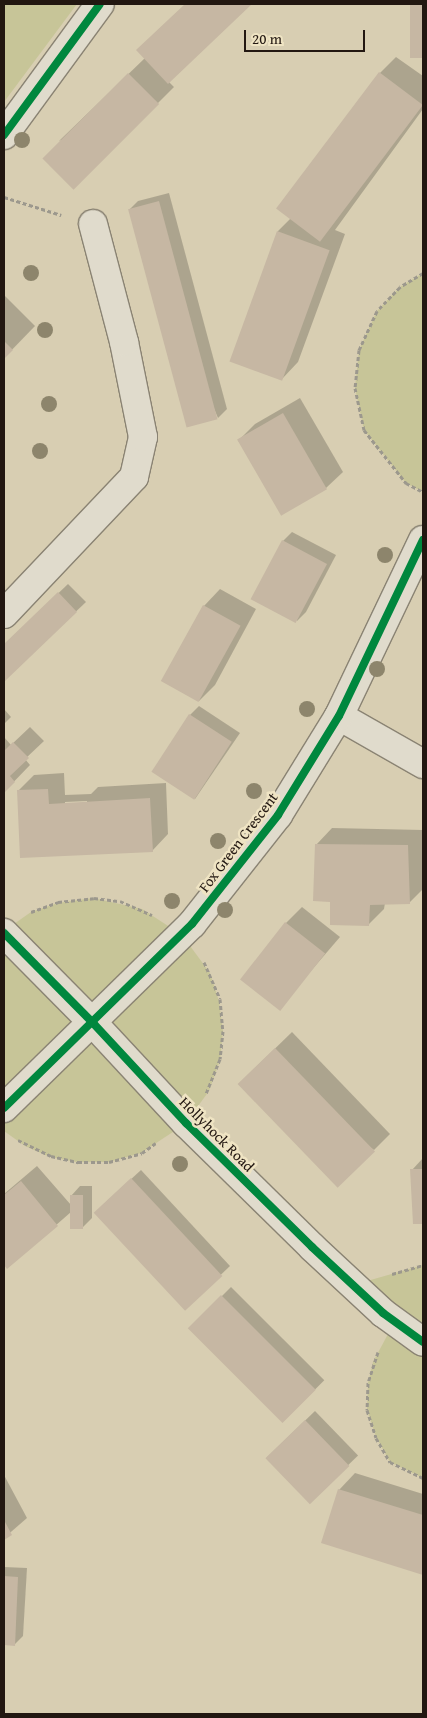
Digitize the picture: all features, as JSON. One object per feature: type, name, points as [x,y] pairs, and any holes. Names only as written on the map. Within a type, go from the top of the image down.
[{"type":"street","points":[[4,135],[100,4]]},
{"type":"street","points":[[4,614],[134,477],[143,437],[124,342],[93,224]]},
{"type":"street","name":"Fox Green Crescent","points":[[4,1108],[93,1023],[198,916],[278,815],[339,716],[423,540]]},
{"type":"street","points":[[339,716],[423,764]]},
{"type":"street","name":"Hollyhock Road","points":[[4,933],[93,1023],[186,1123],[312,1247],[395,1321],[423,1342]]},
{"type":"path","points":[[4,197],[93,224]]},
{"type":"path","points":[[423,272],[400,287],[377,311],[359,350],[355,388],[364,430],[406,483],[423,492]]},
{"type":"path","points":[[11,1135],[51,1156],[78,1162],[109,1162],[142,1153],[186,1123]]},
{"type":"path","points":[[395,1321],[373,1362],[367,1410],[376,1438],[390,1462],[423,1478]]},
{"type":"shaded area","points":[[4,4],[77,4],[4,102]]},
{"type":"shaded area","points":[[423,273],[423,492],[406,483],[364,430],[355,388],[359,350],[377,311],[400,287]]},
{"type":"shaded area","points":[[93,898],[142,909],[182,935],[210,973],[219,1001],[223,1031],[220,1060],[209,1091],[185,1124],[141,1153],[109,1162],[77,1162],[50,1157],[25,1146],[4,1131],[4,931],[31,912],[58,903]]},
{"type":"shaded area","points":[[423,1265],[423,1478],[390,1462],[376,1437],[367,1410],[368,1383],[373,1362],[395,1321],[353,1285]]},
{"type":"building","points":[[185,4],[252,4],[168,84],[136,50]]},
{"type":"building","points":[[410,4],[423,4],[423,58],[410,58]]},
{"type":"building","points":[[379,72],[423,105],[320,242],[276,209]]},
{"type":"building","points":[[128,73],[159,104],[74,190],[42,159]]},
{"type":"building","points":[[159,201],[217,419],[187,428],[128,209]]},
{"type":"building","points":[[277,231],[330,250],[282,381],[229,362]]},
{"type":"building","points":[[4,341],[13,350],[4,359]]},
{"type":"building","points":[[283,413],[327,489],[281,516],[237,440]]},
{"type":"building","points":[[282,540],[327,564],[296,623],[251,599]]},
{"type":"building","points":[[58,592],[77,612],[4,682],[4,644]]},
{"type":"building","points":[[203,605],[241,626],[198,702],[161,681]]},
{"type":"building","points":[[189,714],[232,742],[194,800],[151,772]]},
{"type":"building","points":[[13,742],[29,758],[10,776],[15,782],[4,793],[4,751]]},
{"type":"building","points":[[48,789],[49,804],[150,798],[153,852],[20,858],[17,790]]},
{"type":"building","points":[[315,844],[408,845],[410,904],[370,905],[369,926],[330,925],[330,902],[313,901]]},
{"type":"building","points":[[285,922],[325,953],[280,1011],[240,980]]},
{"type":"building","points":[[275,1048],[375,1152],[338,1188],[238,1084]]},
{"type":"building","points":[[410,1169],[423,1169],[423,1224],[413,1224]]},
{"type":"building","points":[[131,1178],[222,1276],[185,1311],[94,1213]]},
{"type":"building","points":[[21,1181],[58,1226],[7,1269],[4,1265],[4,1195]]},
{"type":"building","points":[[70,1195],[83,1195],[83,1229],[70,1229]]},
{"type":"building","points":[[221,1295],[316,1390],[283,1423],[188,1328]]},
{"type":"building","points":[[305,1420],[349,1466],[310,1504],[265,1458]]},
{"type":"building","points":[[338,1489],[423,1515],[423,1575],[321,1543]]},
{"type":"building","points":[[4,1520],[12,1535],[4,1540]]},
{"type":"building","points":[[4,1576],[18,1577],[15,1646],[4,1645]]},
{"type":"cycle path","points":[[4,135],[100,4]]},
{"type":"cycle path","points":[[4,1108],[192,924],[278,815],[339,716],[423,540]]},
{"type":"cycle path","points":[[4,933],[93,1023],[186,1123],[312,1247],[383,1313],[423,1342]]}]
